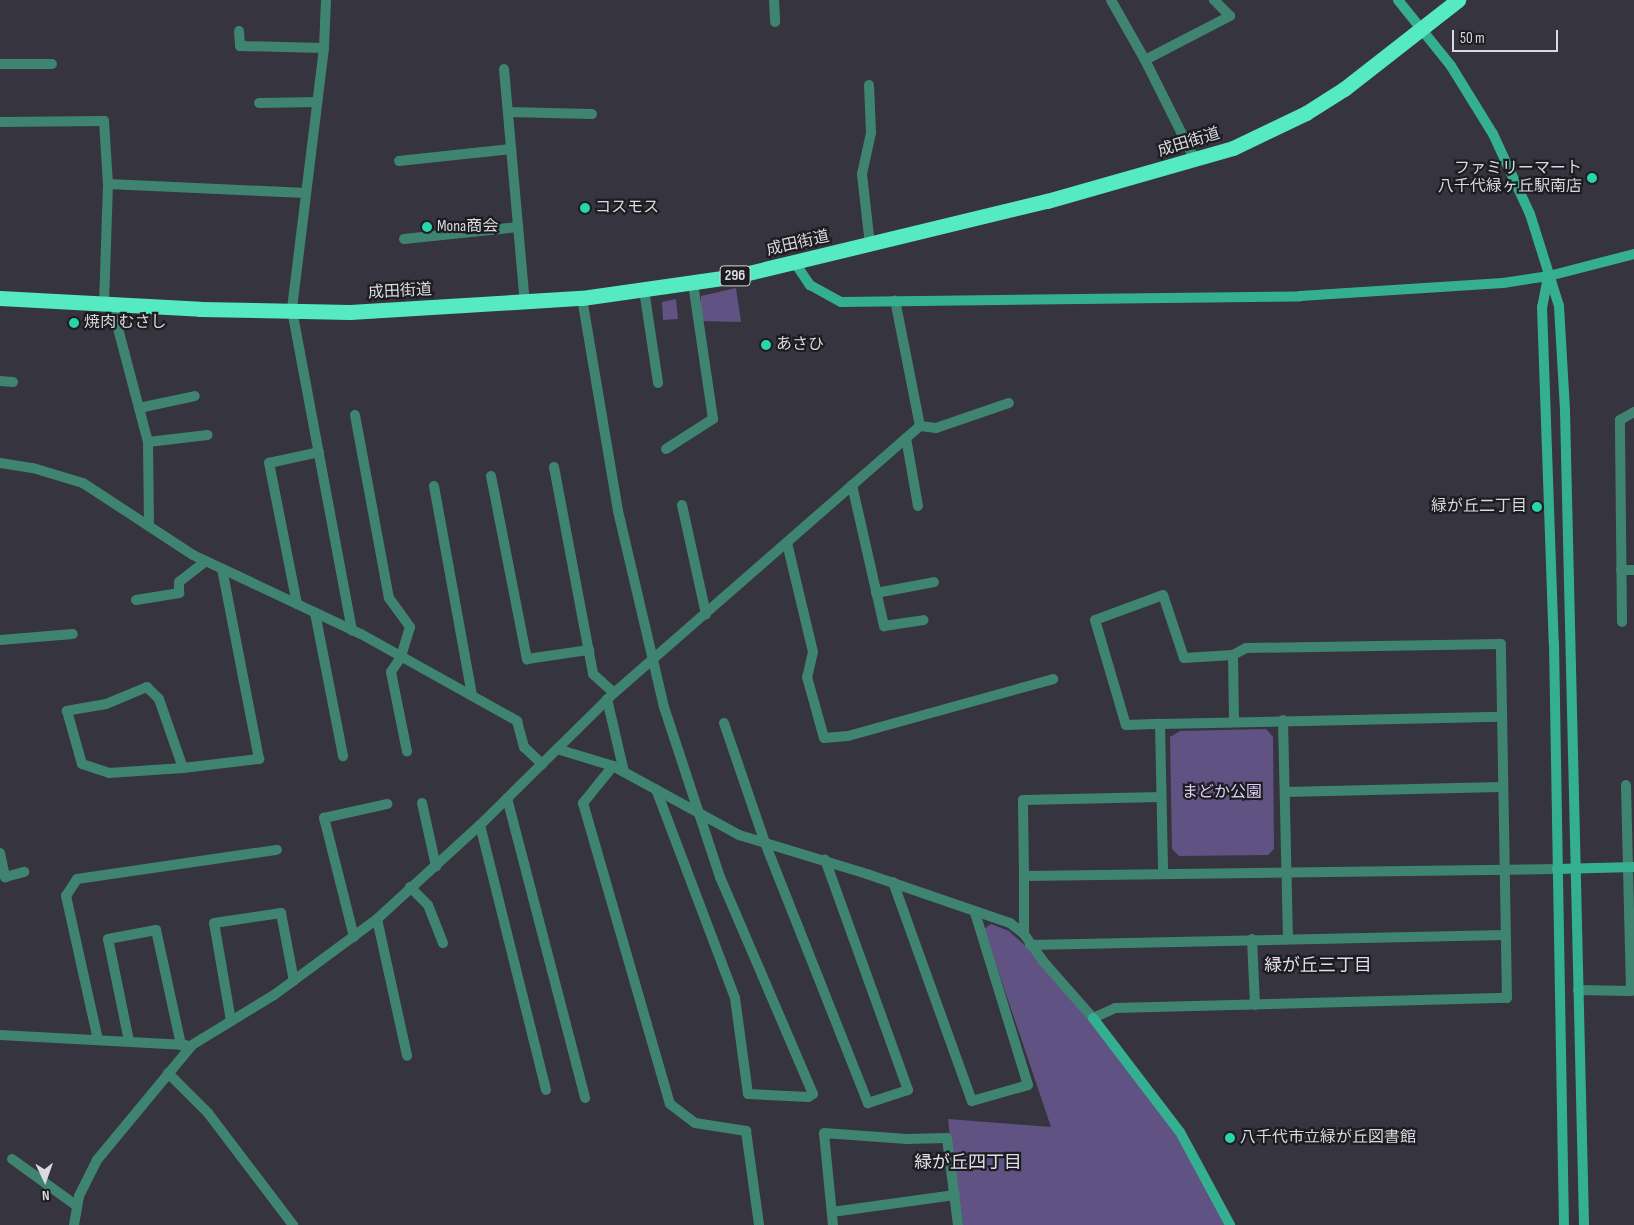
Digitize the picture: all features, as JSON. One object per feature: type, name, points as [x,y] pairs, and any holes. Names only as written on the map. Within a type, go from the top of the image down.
[{"type":"highway","name":"成田街道","points":[[0,298],[200,308],[350,312],[525,303],[582,298],[693,283],[795,263],[870,246],[1195,160],[1242,144],[1306,113],[1344,89],[1458,0]]},
{"type":"street","points":[[326,0],[324,48],[292,310],[352,630]]},
{"type":"street","points":[[774,0],[775,22]]},
{"type":"street","points":[[1111,0],[1145,60],[1195,160]]},
{"type":"street","points":[[1145,60],[1230,16],[1214,0]]},
{"type":"street","points":[[1398,0],[1467,89],[1493,134],[1530,214],[1559,306],[1565,411],[1584,1225]]},
{"type":"street","points":[[239,32],[240,46],[324,48]]},
{"type":"street","points":[[0,64],[52,64]]},
{"type":"street","points":[[504,69],[525,303]]},
{"type":"street","points":[[869,85],[870,133],[862,174],[870,246]]},
{"type":"street","points":[[259,103],[318,102]]},
{"type":"street","points":[[508,112],[592,114]]},
{"type":"street","points":[[0,122],[104,121],[108,184],[108,302],[148,442],[149,526]]},
{"type":"street","points":[[399,161],[511,149]]},
{"type":"street","points":[[108,184],[306,193]]},
{"type":"street","points":[[404,239],[518,227]]},
{"type":"street","points":[[795,263],[810,285],[841,302],[1300,296],[1503,283],[1549,276],[1634,254]]},
{"type":"street","points":[[1549,276],[1542,307],[1554,633],[1564,1225]]},
{"type":"street","points":[[666,449],[713,419],[693,283]]},
{"type":"street","points":[[644,290],[658,383]]},
{"type":"street","points":[[582,298],[618,511],[652,662],[697,811],[720,877],[813,1094],[808,1097],[748,1094],[734,998],[656,789]]},
{"type":"street","points":[[895,300],[920,426]]},
{"type":"street","points":[[0,381],[13,382]]},
{"type":"street","points":[[139,408],[195,396]]},
{"type":"street","points":[[74,1225],[77,1206],[97,1160],[192,1045],[294,981],[377,919],[480,825],[610,696],[652,662],[920,426],[936,428],[1008,403]]},
{"type":"street","points":[[1622,622],[1620,420],[1634,412]]},
{"type":"street","points":[[355,415],[389,598],[410,627],[401,657],[391,672],[407,751]]},
{"type":"street","points":[[148,442],[208,435]]},
{"type":"street","points":[[906,438],[918,506]]},
{"type":"street","points":[[297,604],[269,463],[318,452]]},
{"type":"street","points":[[0,463],[33,468],[83,483],[206,561],[352,630],[472,696],[517,721],[524,747],[542,764]]},
{"type":"street","points":[[554,466],[593,674],[610,696],[624,772]]},
{"type":"street","points":[[491,476],[527,659],[589,650]]},
{"type":"street","points":[[852,485],[884,626],[924,620]]},
{"type":"street","points":[[434,486],[472,696]]},
{"type":"street","points":[[682,505],[706,614]]},
{"type":"street","points":[[787,543],[813,652],[807,677],[824,738],[848,736],[1053,679]]},
{"type":"street","points":[[136,600],[178,593],[179,582],[206,561]]},
{"type":"street","points":[[183,768],[159,700],[147,686],[106,704],[67,711],[82,764],[109,773],[183,768],[259,759],[222,569]]},
{"type":"street","points":[[1622,570],[1634,570]]},
{"type":"street","points":[[876,593],[934,582]]},
{"type":"street","points":[[1093,1018],[1115,1008],[1507,998],[1501,787],[1501,717],[1501,644],[1246,648],[1233,655],[1184,658],[1163,595],[1095,620],[1126,724],[1501,717]]},
{"type":"street","points":[[315,613],[343,756]]},
{"type":"street","points":[[0,640],[73,634]]},
{"type":"street","points":[[1233,655],[1234,721]]},
{"type":"street","points":[[1283,720],[1288,939]]},
{"type":"street","points":[[724,723],[765,843],[868,1103],[908,1090],[826,860]]},
{"type":"street","points":[[1160,724],[1163,873]]},
{"type":"street","points":[[557,749],[613,766],[697,811],[718,825],[765,843],[826,860],[954,902],[974,913],[1010,923],[1024,934],[1030,945],[1093,1018],[1180,1132],[1230,1225]]},
{"type":"street","points":[[613,766],[584,803],[670,1104],[694,1123],[746,1131],[759,1225]]},
{"type":"street","points":[[1578,990],[1631,991],[1631,867],[1626,785]]},
{"type":"street","points":[[1285,792],[1501,787]]},
{"type":"street","points":[[1024,934],[1023,800],[1162,797]]},
{"type":"street","points":[[507,798],[585,1098]]},
{"type":"street","points":[[422,803],[436,866]]},
{"type":"street","points":[[354,937],[324,818],[387,804]]},
{"type":"street","points":[[480,825],[546,1090]]},
{"type":"street","points":[[98,1040],[66,896],[77,879],[278,850]]},
{"type":"street","points":[[0,853],[5,877],[24,872]]},
{"type":"street","points":[[1024,876],[1631,867]]},
{"type":"street","points":[[893,882],[972,1101],[1028,1085],[974,913]]},
{"type":"street","points":[[410,887],[428,905],[443,943]]},
{"type":"street","points":[[232,1021],[214,923],[281,913],[294,981]]},
{"type":"street","points":[[377,919],[407,1056]]},
{"type":"street","points":[[129,1042],[108,939],[156,930],[181,1045]]},
{"type":"street","points":[[1030,945],[1505,935]]},
{"type":"street","points":[[1252,939],[1255,1005]]},
{"type":"street","points":[[0,1035],[192,1045]]},
{"type":"street","points":[[168,1072],[208,1112],[293,1225]]},
{"type":"street","points":[[833,1225],[824,1133],[907,1139],[947,1138],[958,1225]]},
{"type":"street","points":[[12,1158],[77,1206]]},
{"type":"street","points":[[832,1212],[955,1195]]},
{"type":"green space","points":[[736,288],[741,322],[700,321],[701,296]]},
{"type":"green space","points":[[676,299],[678,319],[663,320],[662,302]]},
{"type":"green space","name":"まどか公園","points":[[1266,729],[1273,737],[1274,849],[1268,855],[1179,856],[1172,849],[1170,737],[1180,731]]},
{"type":"green space","points":[[991,924],[1009,931],[1042,961],[1180,1132],[1230,1225],[960,1225],[948,1119],[1051,1127],[984,929]]},
{"type":"place","name":"ファミリーマート 八千代緑ヶ丘駅南店","points":[[1592,178]]},
{"type":"place","name":"コスモス","points":[[585,208]]},
{"type":"place","name":"Mona商会","points":[[427,227]]},
{"type":"place","name":"焼肉 むさし","points":[[74,323]]},
{"type":"place","name":"あさひ","points":[[766,345]]},
{"type":"place","name":"緑が丘二丁目","points":[[1537,507]]},
{"type":"place","name":"八千代市立緑が丘図書館","points":[[1230,1138]]},
{"type":"district","name":"緑が丘三丁目","points":[[1318,966]]},
{"type":"district","name":"緑が丘四丁目","points":[[968,1163]]}]
